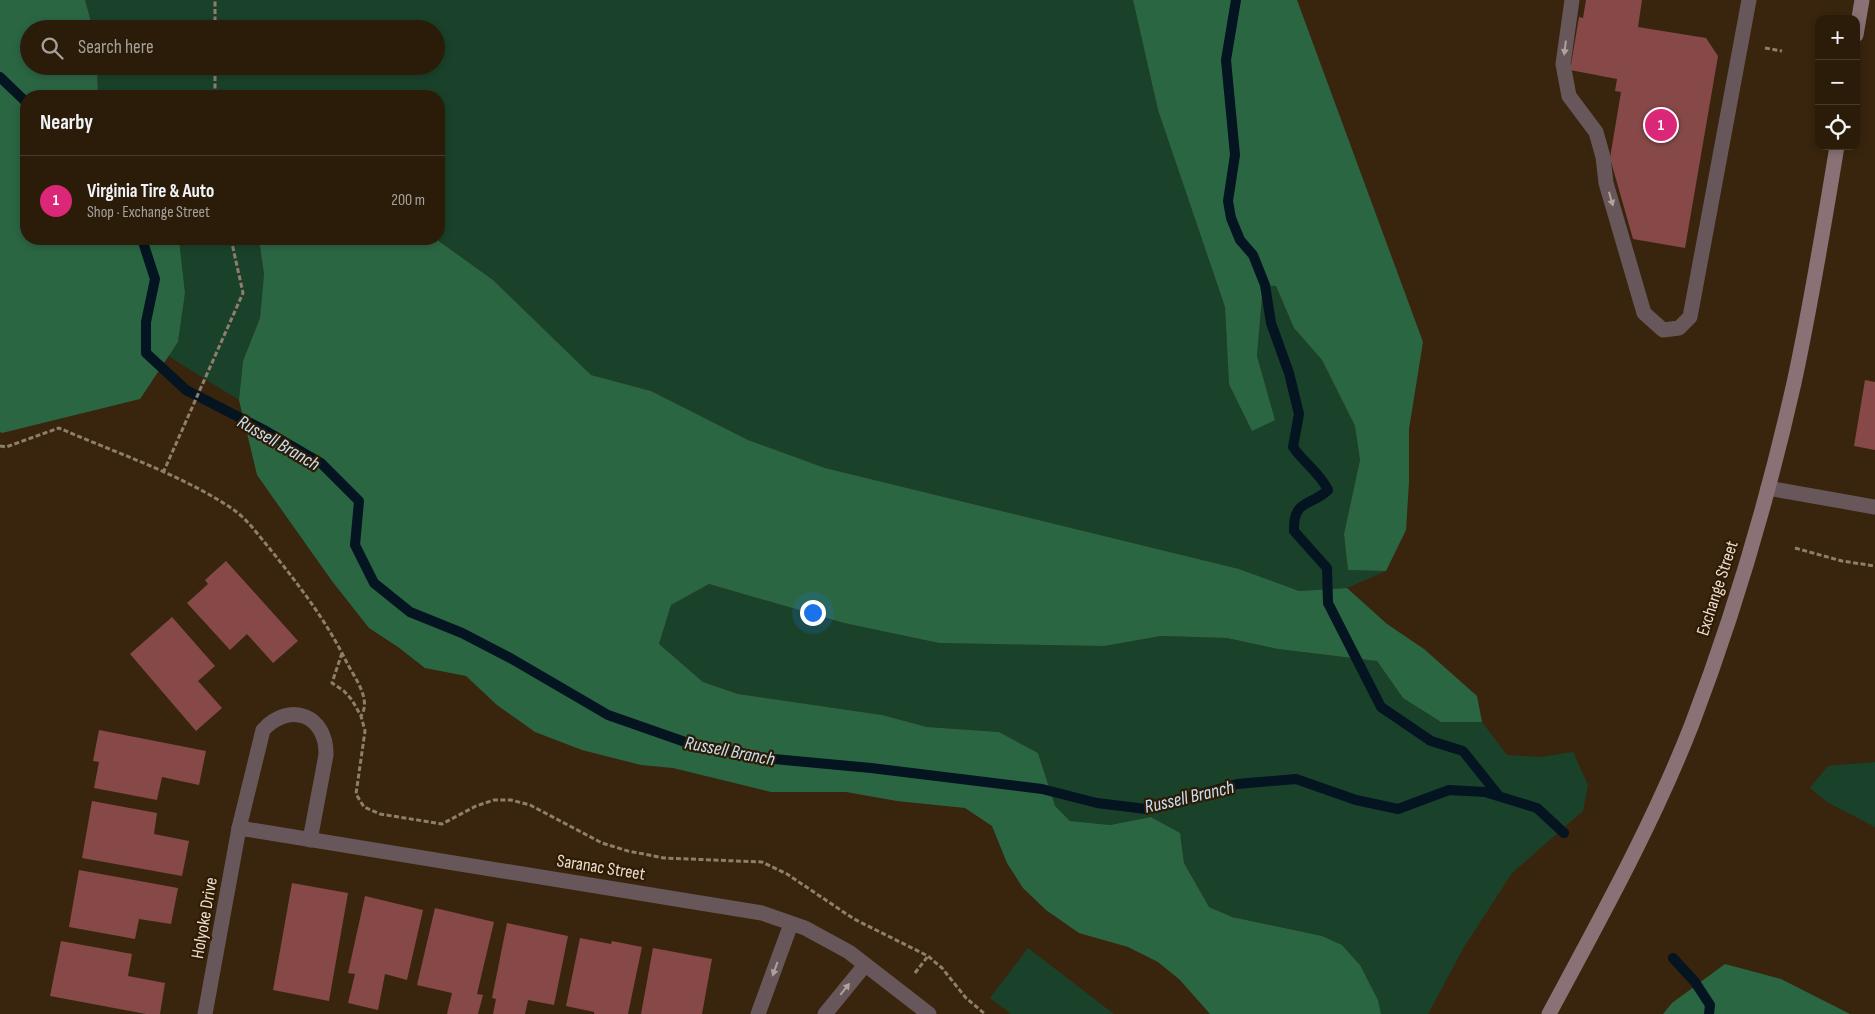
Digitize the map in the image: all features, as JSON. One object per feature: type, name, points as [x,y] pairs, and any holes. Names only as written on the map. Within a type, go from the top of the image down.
[{"type":"street","points":[[1572,0],[1563,64],[1569,96],[1596,132],[1603,157],[1606,183],[1644,313],[1663,330],[1679,328],[1690,317],[1749,0]]},
{"type":"street","points":[[1859,15],[1862,0]]},
{"type":"street","name":"Exchange Street","points":[[1549,1014],[1622,880],[1692,724],[1733,602],[1768,488],[1810,308],[1836,150]]},
{"type":"street","points":[[1768,488],[1875,507]]},
{"type":"street","name":"Holyoke Drive","points":[[205,1014],[239,828],[263,730],[272,720],[285,715],[299,714],[311,719],[321,729],[327,741],[310,840]]},
{"type":"street","name":"Saranac Street","points":[[239,828],[762,913],[805,928],[849,952],[929,1014]]},
{"type":"street","points":[[758,1014],[791,924]]},
{"type":"street","points":[[826,1014],[865,965]]},
{"type":"path","points":[[215,20],[216,0]]},
{"type":"path","points":[[215,75],[215,90]]},
{"type":"path","points":[[163,473],[216,350],[243,293],[232,245]]},
{"type":"path","points":[[0,446],[6,447],[59,428],[163,473],[229,507],[252,527],[306,594],[342,653],[365,699],[366,709],[361,716]]},
{"type":"path","points":[[1795,548],[1842,561],[1875,566]]},
{"type":"path","points":[[342,653],[332,683],[344,690],[361,716],[365,731],[356,794],[364,807],[380,814],[442,824],[476,806],[494,800],[512,800],[530,804],[602,843],[628,851],[664,858],[762,862],[788,874],[854,919],[928,956],[942,968],[966,998],[985,1014]]},
{"type":"green space","points":[[0,0],[85,0],[91,20],[20,20],[20,75],[97,75],[98,90],[20,90],[20,245],[180,245],[185,293],[178,342],[140,399],[0,432]]},
{"type":"green space","points":[[85,0],[1133,0],[1158,110],[1225,307],[1229,384],[1275,420],[1257,356],[1263,284],[1276,286],[1294,328],[1322,360],[1355,426],[1360,460],[1344,534],[1348,570],[1386,571],[1347,588],[1299,591],[1239,569],[825,468],[748,440],[651,391],[591,375],[493,280],[444,245],[445,90],[98,90],[97,75],[445,75],[445,20],[91,20]]},
{"type":"green space","points":[[1133,0],[1297,0],[1423,342],[1409,429],[1409,482],[1406,530],[1386,571],[1348,570],[1344,534],[1360,460],[1355,426],[1322,360],[1294,328],[1276,286],[1263,285],[1257,356],[1275,420],[1252,431],[1229,384],[1225,307],[1158,110]]},
{"type":"green space","points":[[180,245],[260,245],[264,274],[260,318],[243,361],[239,400],[168,356],[178,342],[185,293]]},
{"type":"green space","points":[[260,245],[444,245],[493,280],[591,375],[651,391],[748,440],[825,468],[1239,569],[1299,591],[1347,588],[1387,624],[1424,649],[1477,696],[1482,722],[1441,722],[1403,698],[1377,661],[1278,649],[1227,638],[1161,636],[1104,646],[939,643],[844,623],[709,584],[671,605],[659,644],[703,682],[738,694],[882,715],[927,727],[999,732],[1038,753],[1055,806],[1070,821],[1110,825],[1151,817],[1180,833],[1184,863],[1209,907],[1232,917],[1322,936],[1342,945],[1360,965],[1378,1000],[1381,1014],[1210,1014],[1180,980],[1158,962],[1128,947],[1079,933],[1046,910],[1023,888],[1007,863],[992,826],[965,808],[897,801],[846,792],[771,792],[673,768],[641,765],[582,750],[535,732],[497,705],[466,676],[425,668],[369,628],[332,581],[257,475],[239,400],[243,361],[260,318],[264,274]]},
{"type":"green space","points":[[709,584],[844,623],[939,643],[1104,646],[1161,636],[1227,638],[1278,649],[1377,661],[1403,698],[1441,722],[1482,722],[1507,755],[1540,757],[1573,752],[1588,785],[1583,811],[1512,873],[1464,947],[1428,1014],[1381,1014],[1378,1000],[1360,965],[1342,945],[1322,936],[1232,917],[1209,907],[1184,863],[1180,833],[1151,817],[1110,825],[1070,821],[1055,807],[1038,753],[999,732],[927,727],[882,715],[738,694],[703,682],[659,644],[671,605]]},
{"type":"green space","points":[[1875,762],[1875,827],[1827,802],[1810,788],[1828,766]]},
{"type":"green space","points":[[1028,948],[1114,1014],[1011,1014],[990,998]]},
{"type":"green space","points":[[1725,964],[1781,979],[1850,1014],[1663,1014],[1672,1003]]},
{"type":"building","points":[[1586,0],[1642,0],[1638,27],[1706,38],[1718,56],[1685,248],[1633,239],[1610,158],[1621,92],[1615,91],[1617,79],[1570,70],[1579,17],[1583,18]]},
{"type":"building","points":[[1865,380],[1875,382],[1875,450],[1854,446]]},
{"type":"building","points":[[226,561],[298,641],[273,663],[247,634],[230,650],[187,603],[208,584],[205,580]]},
{"type":"building","points":[[172,617],[215,666],[198,681],[222,708],[196,731],[130,654]]},
{"type":"building","points":[[99,730],[206,751],[199,785],[162,777],[157,800],[94,788],[99,762],[93,761]]},
{"type":"building","points":[[92,801],[157,813],[154,834],[189,841],[182,876],[82,858]]},
{"type":"building","points":[[79,870],[178,888],[171,924],[139,919],[135,939],[69,927]]},
{"type":"building","points":[[292,883],[348,893],[329,1001],[273,990]]},
{"type":"building","points":[[365,896],[423,910],[407,980],[385,974],[378,1010],[348,1003],[355,974],[348,973]]},
{"type":"building","points":[[435,908],[494,922],[477,994],[483,995],[478,1014],[447,1014],[452,993],[417,985]]},
{"type":"building","points":[[507,923],[568,936],[554,1005],[528,1000],[525,1014],[493,1014],[496,999],[492,998]]},
{"type":"building","points":[[580,938],[611,944],[612,941],[642,947],[628,1014],[594,1014],[594,1012],[566,1006]]},
{"type":"building","points":[[61,941],[132,954],[128,976],[165,983],[160,1014],[146,1014],[50,996]]},
{"type":"building","points":[[653,948],[712,959],[702,1014],[641,1014]]},
{"type":"waterway","points":[[1236,0],[1226,60],[1235,155],[1228,201],[1231,218],[1240,240],[1253,255],[1265,285],[1271,323],[1289,373],[1299,414],[1293,447],[1321,478],[1328,490],[1300,508],[1296,513],[1294,531],[1327,568],[1328,603],[1381,707],[1431,741],[1463,751],[1499,796]]},
{"type":"waterway","name":"Russell Branch","points":[[0,77],[20,96]]},
{"type":"waterway","name":"Russell Branch","points":[[144,245],[155,279],[146,322],[146,353],[186,390],[266,431],[321,463],[359,501],[355,545],[374,583],[410,612],[462,633],[512,659],[608,715],[688,743],[763,758],[871,768],[1042,789],[1097,803],[1146,809],[1237,784],[1296,779],[1356,800],[1398,809],[1449,790],[1485,792],[1537,808],[1564,833]]},
{"type":"waterway","name":"Russell Branch","points":[[1673,958],[1695,982],[1710,1005],[1709,1014]]},
{"type":"place","name":"Virginia Tire & Auto","points":[[1661,125]]}]
